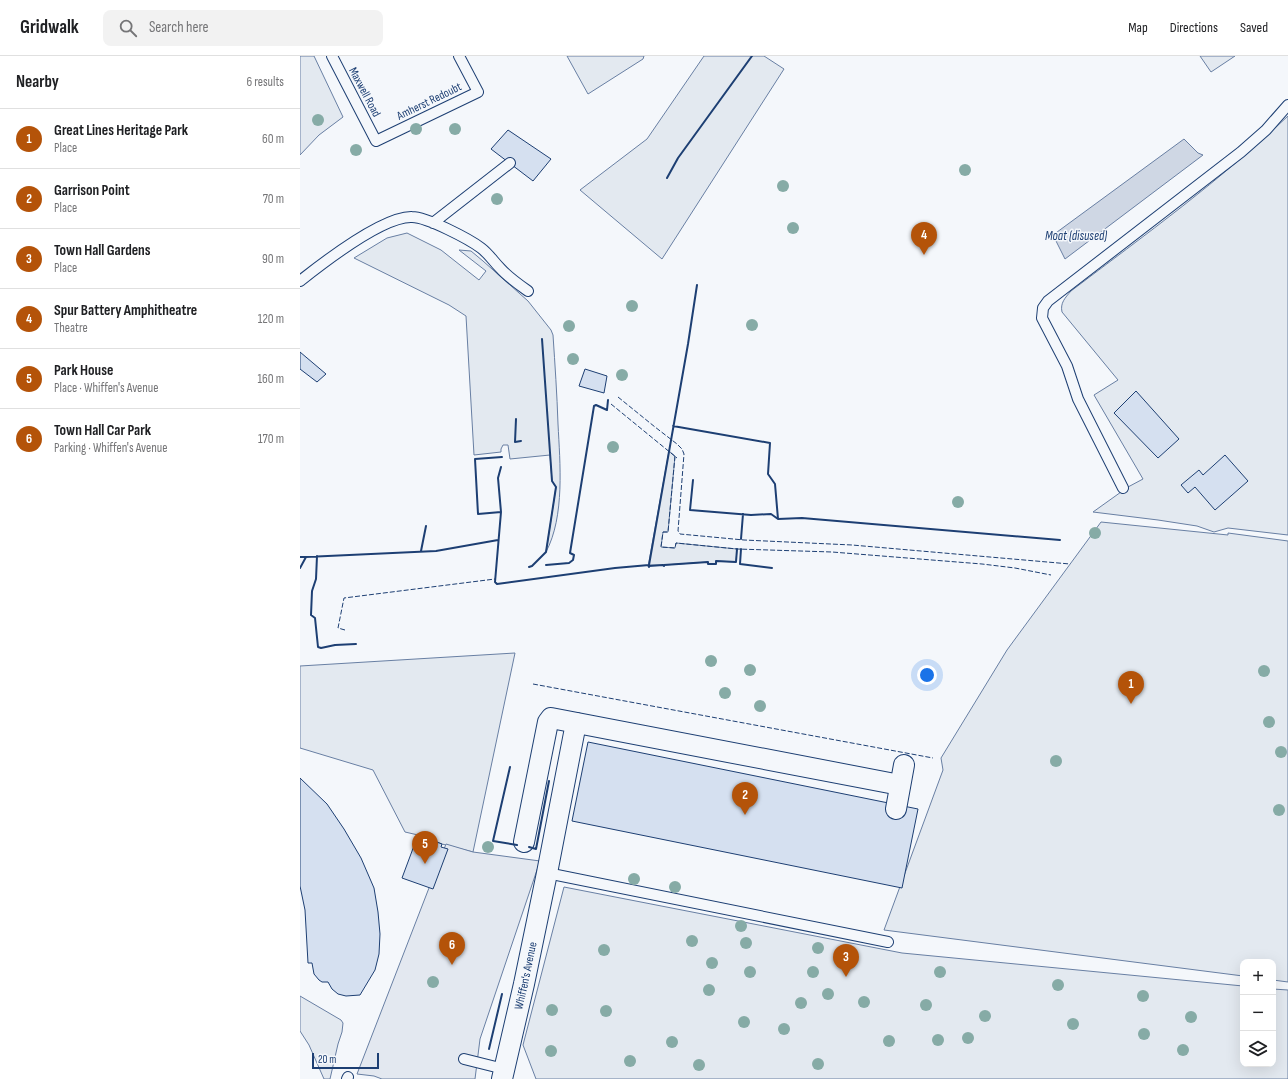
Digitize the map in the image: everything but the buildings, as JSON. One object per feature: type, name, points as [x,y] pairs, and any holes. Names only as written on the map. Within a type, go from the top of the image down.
[{"type":"street","points":[[524,842],[548,720],[553,718],[900,785]]},
{"type":"street","name":"Whiffen's Avenue","points":[[503,1074],[524,984],[576,723]]},
{"type":"street","points":[[896,809],[904,765]]},
{"type":"lane","name":"Maxwell Road","points":[[332,56],[376,141]]},
{"type":"lane","name":"Amherst Redoubt","points":[[376,141],[478,92],[459,56]]},
{"type":"lane","points":[[1123,488],[1078,399],[1067,366],[1042,318],[1043,308],[1048,301],[1091,267],[1241,152],[1266,130],[1288,105]]},
{"type":"lane","points":[[433,223],[510,163]]},
{"type":"lane","points":[[300,281],[343,249],[378,227],[388,222],[411,216],[422,218],[466,238],[488,254],[504,272],[528,291]]},
{"type":"lane","points":[[547,872],[888,942]]},
{"type":"lane","points":[[464,1059],[503,1074]]},
{"type":"shaded area","points":[[300,56],[314,56],[343,117],[319,135],[300,155]]},
{"type":"shaded area","points":[[567,56],[644,56],[643,59],[588,94]]},
{"type":"shaded area","points":[[704,56],[764,56],[784,69],[662,259],[580,190],[647,139]]},
{"type":"shaded area","points":[[1200,56],[1235,56],[1211,72]]},
{"type":"shaded area","points":[[1288,116],[1288,535],[1228,528],[1214,532],[1197,526],[1093,512],[1128,487],[1143,479],[1094,395],[1118,380],[1062,312],[1064,301],[1071,291],[1155,228],[1209,185]]},
{"type":"shaded area","points":[[407,233],[441,250],[479,280],[486,271],[459,250],[471,251],[528,301],[551,330],[553,335],[557,391],[560,489],[556,522],[552,538],[546,552],[556,487],[552,481],[550,455],[510,459],[508,445],[503,445],[501,452],[474,455],[466,316],[449,305],[354,258],[387,238]]},
{"type":"shaded area","points":[[669,451],[675,456],[668,532],[663,532],[661,547],[675,548],[676,543],[737,549],[736,562],[717,561],[716,564],[708,564],[708,562],[664,566],[650,565],[648,567]]},
{"type":"shaded area","points":[[1101,522],[1228,535],[1228,533],[1288,541],[1288,982],[1276,980],[1276,959],[1240,959],[1240,976],[884,930],[943,770],[941,758],[1007,650]]},
{"type":"shaded area","points":[[515,653],[473,852],[405,832],[373,770],[300,748],[300,666]]},
{"type":"shaded area","points":[[446,844],[473,852],[540,861],[480,1039],[475,1079],[382,1079],[374,1076],[357,1074]]},
{"type":"shaded area","points":[[564,887],[902,953],[1240,986],[1240,1067],[1276,1067],[1276,989],[1288,990],[1288,1079],[536,1079],[523,1045]]},
{"type":"shaded area","points":[[300,996],[341,1020],[343,1023],[330,1079],[324,1079],[309,1045],[300,1031]]},
{"type":"water","name":"Moat (disused)","points":[[1184,139],[1198,153],[1203,155],[1065,259],[1053,235]]},
{"type":"fence","points":[[618,397],[682,449],[684,454],[678,531],[680,534],[744,540],[852,545],[1070,564]]},
{"type":"fence","points":[[611,404],[677,458]]},
{"type":"fence","points":[[675,456],[668,532],[663,532],[661,547],[675,548],[676,543],[737,549],[832,552],[982,564],[1015,568],[1051,575]]},
{"type":"fence","points":[[345,630],[338,628],[344,598],[495,579]]},
{"type":"fence","points":[[533,684],[933,758]]},
{"type":"wall","points":[[667,178],[678,158],[752,56]]},
{"type":"wall","points":[[501,467],[498,478],[501,512],[495,582],[497,584],[615,568],[649,565],[697,285]]},
{"type":"wall","points":[[529,567],[532,566],[546,552],[556,487],[552,481],[542,339]]},
{"type":"wall","points":[[546,565],[569,563],[573,560],[574,555],[570,553],[594,406],[596,405],[607,410],[608,400]]},
{"type":"wall","points":[[516,419],[515,442],[521,441]]},
{"type":"wall","points":[[673,426],[770,443],[768,474],[775,484],[778,519],[771,514],[751,515],[690,510],[693,480]]},
{"type":"wall","points":[[501,512],[478,514],[475,459],[502,457]]},
{"type":"wall","points":[[741,539],[743,514]]},
{"type":"wall","points":[[778,519],[802,518],[1060,540]]},
{"type":"wall","points":[[421,551],[426,526]]},
{"type":"wall","points":[[300,568],[306,557],[436,551],[498,540]]},
{"type":"wall","points":[[649,567],[708,562],[708,564],[716,564],[716,561],[736,562],[737,549]]},
{"type":"wall","points":[[741,549],[740,564],[772,568]]},
{"type":"wall","points":[[317,556],[316,579],[312,591],[311,615],[315,618],[318,647],[321,648],[335,645],[356,644]]},
{"type":"wall","points":[[300,557],[306,557]]},
{"type":"wall","points":[[510,767],[493,841],[517,845]]},
{"type":"wall","points":[[529,847],[536,849],[549,781]]},
{"type":"wall","points":[[489,1049],[502,994]]},
{"type":"place","name":"Spur Battery Amphitheatre","points":[[924,255]]},
{"type":"place","name":"Great Lines Heritage Park","points":[[1131,704]]},
{"type":"place","name":"Garrison Point","points":[[745,815]]},
{"type":"place","name":"Park House","points":[[425,864]]},
{"type":"place","name":"Town Hall Car Park","points":[[452,965]]},
{"type":"place","name":"Town Hall Gardens","points":[[846,977]]}]
